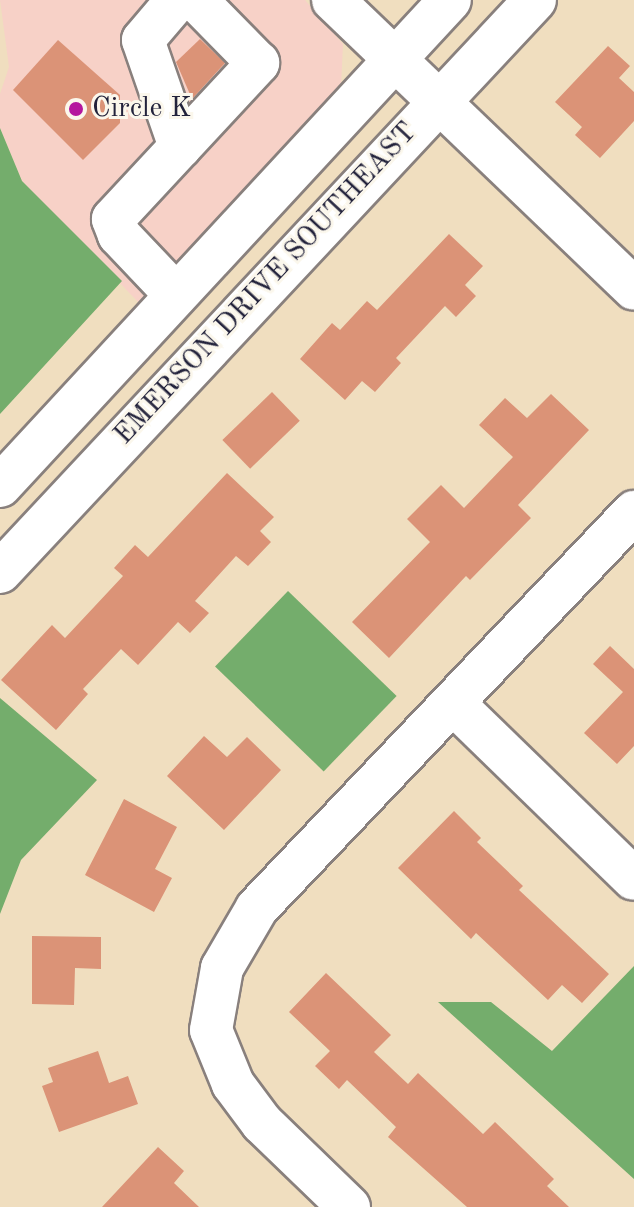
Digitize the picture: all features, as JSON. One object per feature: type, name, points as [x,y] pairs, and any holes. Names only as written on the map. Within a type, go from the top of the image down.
[{"type":"street","points":[[177,0],[143,40],[180,147]]},
{"type":"street","points":[[176,295],[119,235],[113,219],[258,63],[196,0]]},
{"type":"street","points":[[333,0],[634,289]]},
{"type":"street","name":"EMERSON DRIVE SOUTHEAST","points":[[0,486],[450,0]]},
{"type":"street","name":"EMERSON DRIVE SOUTHEAST","points":[[0,572],[436,100],[535,0]]},
{"type":"street","points":[[349,1207],[262,1123],[233,1084],[211,1030],[222,968],[257,908],[634,512]]},
{"type":"street","points":[[453,703],[634,879]]},
{"type":"shaded area","points":[[0,0],[305,0],[343,44],[341,87],[140,304],[22,181],[0,128],[0,94],[9,67]]},
{"type":"green space","points":[[0,128],[22,181],[122,281],[0,414]]},
{"type":"green space","points":[[288,591],[397,696],[324,771],[215,667]]},
{"type":"green space","points":[[0,698],[97,780],[21,860],[0,914]]},
{"type":"green space","points":[[634,966],[634,1179],[438,1002],[491,1002],[552,1051]]},
{"type":"building","points":[[200,39],[225,63],[192,99],[176,62]]},
{"type":"building","name":"Circle K","points":[[58,40],[120,95],[120,123],[83,160],[13,90]]},
{"type":"building","points":[[608,46],[630,66],[619,78],[634,92],[634,121],[600,158],[575,135],[582,127],[555,102]]},
{"type":"building","points":[[449,234],[483,266],[465,285],[476,296],[456,317],[445,306],[396,358],[401,363],[375,392],[362,381],[345,400],[300,359],[332,323],[340,330],[367,301],[377,310]]},
{"type":"building","points":[[272,392],[300,421],[250,469],[222,440]]},
{"type":"building","points":[[551,394],[589,430],[518,505],[531,518],[470,580],[466,576],[389,658],[352,622],[430,542],[407,519],[441,485],[464,508],[513,457],[479,425],[505,398],[527,418]]},
{"type":"building","points":[[227,473],[274,517],[260,531],[271,542],[248,566],[236,556],[195,601],[209,613],[190,633],[178,622],[138,665],[121,649],[83,689],[88,694],[56,730],[1,680],[52,625],[65,638],[123,576],[114,568],[135,545],[148,557]]},
{"type":"building","points":[[610,646],[634,669],[634,746],[617,764],[584,733],[623,692],[593,664]]},
{"type":"building","points":[[204,736],[227,757],[247,737],[281,770],[224,830],[167,776]]},
{"type":"building","points":[[124,799],[177,827],[155,869],[172,878],[154,912],[85,875]]},
{"type":"building","points":[[454,811],[481,838],[477,842],[523,886],[519,890],[609,974],[582,1003],[562,985],[548,1000],[476,933],[471,939],[398,868]]},
{"type":"building","points":[[32,936],[101,937],[101,969],[75,968],[74,1005],[32,1004]]},
{"type":"building","points":[[326,973],[391,1035],[374,1052],[408,1084],[418,1073],[483,1134],[495,1122],[554,1179],[547,1186],[569,1207],[467,1207],[388,1137],[396,1127],[347,1080],[339,1089],[315,1066],[330,1051],[289,1012]]},
{"type":"building","points":[[98,1051],[109,1083],[128,1076],[138,1104],[59,1132],[42,1086],[53,1082],[48,1068]]},
{"type":"building","points":[[158,1147],[184,1171],[174,1183],[199,1207],[102,1207]]},
{"type":"place","name":"Circle K","points":[[76,109]]}]
